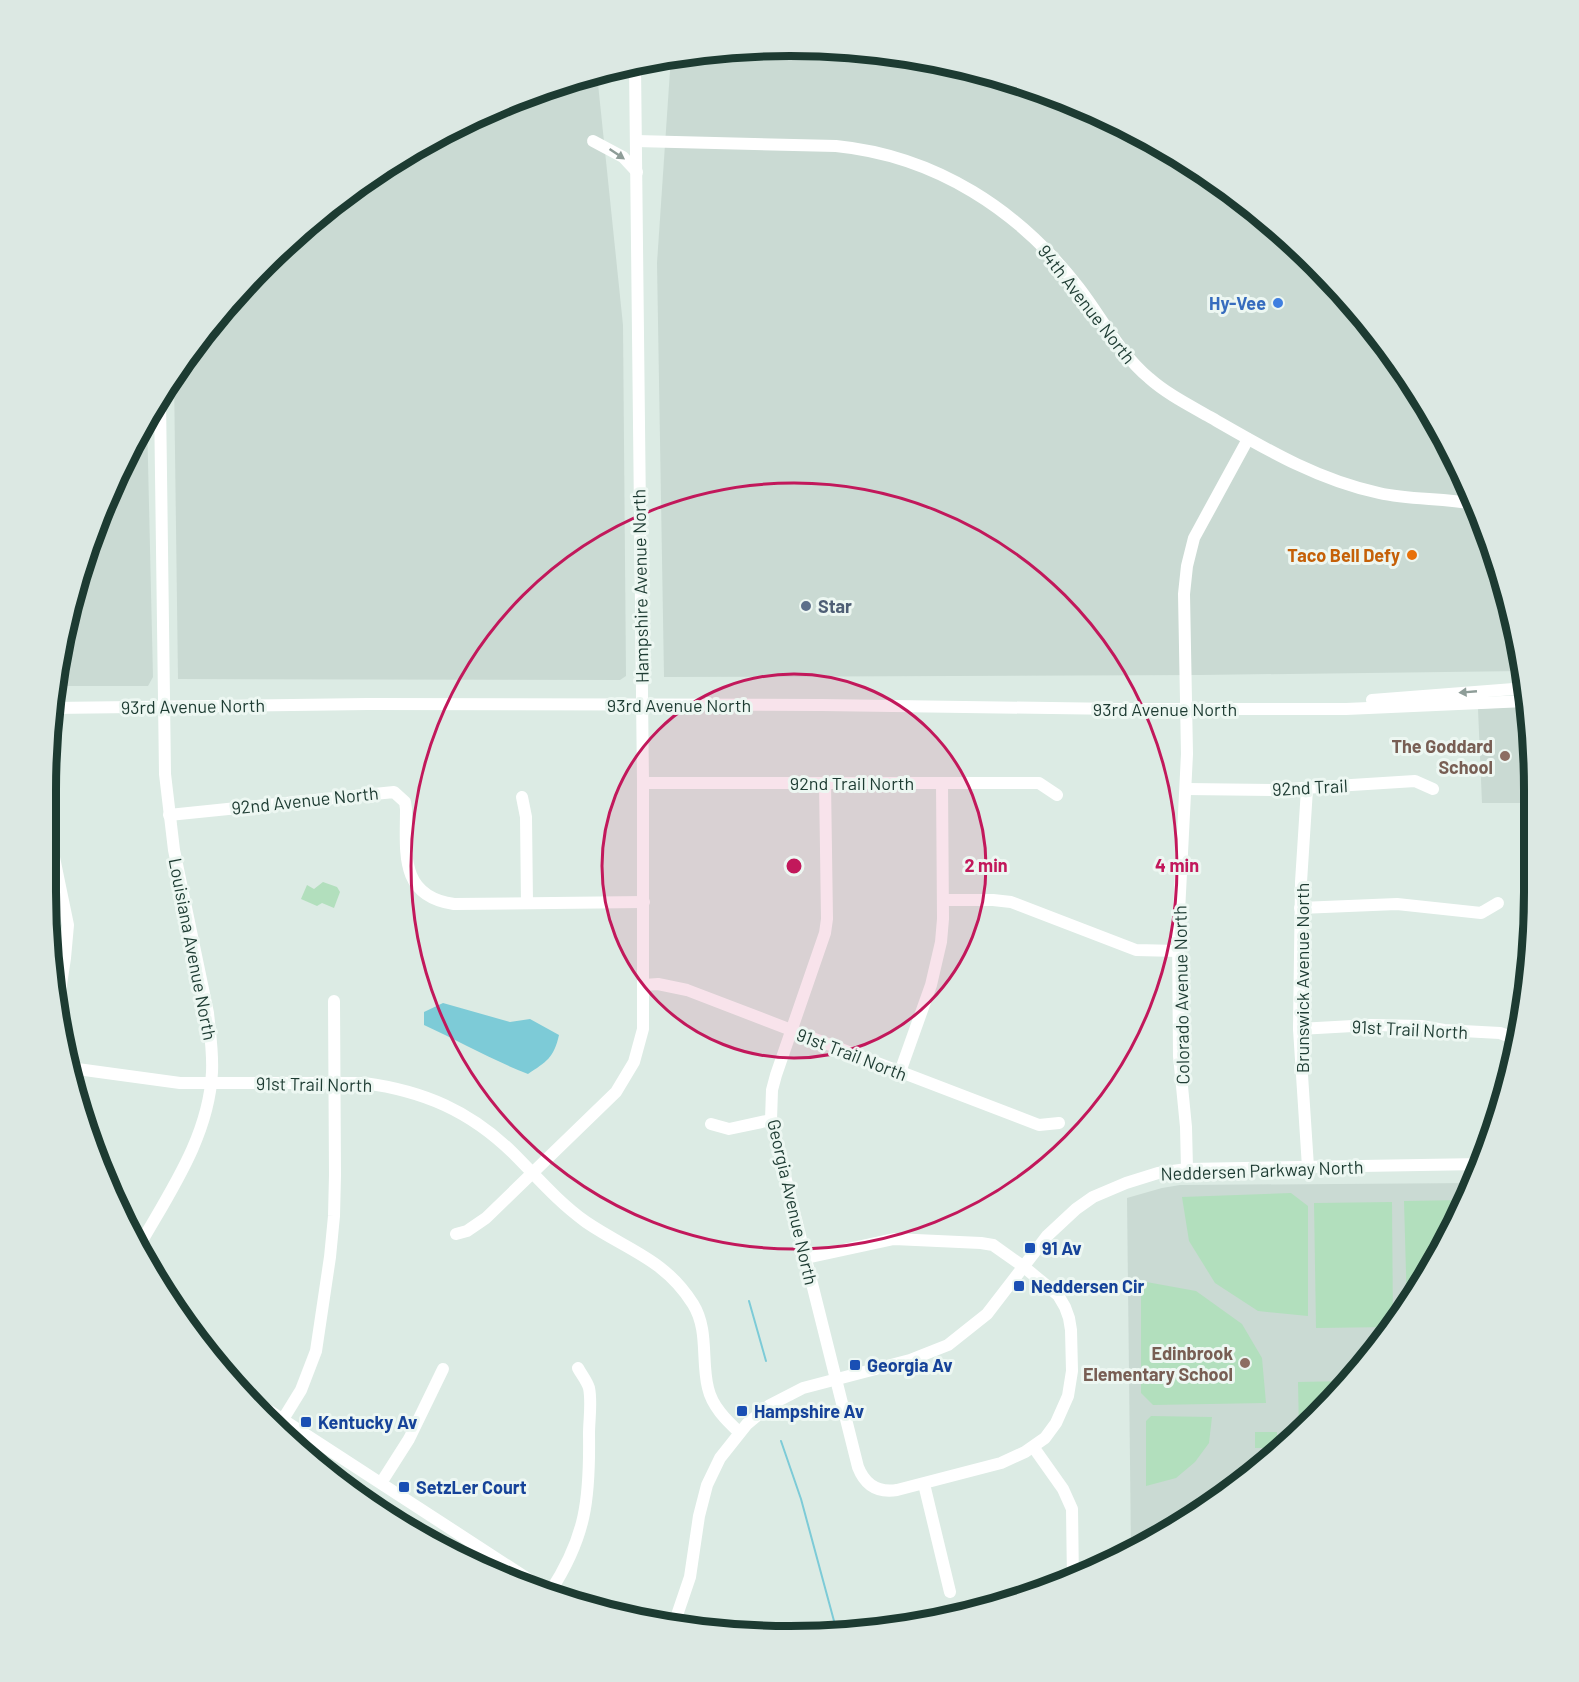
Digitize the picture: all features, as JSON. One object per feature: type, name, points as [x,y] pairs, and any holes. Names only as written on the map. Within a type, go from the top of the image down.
[{"type":"street","name":"Hampshire Avenue North","points":[[456,1234],[467,1231],[486,1218],[603,1104],[625,1078],[634,1062],[643,1029],[644,902],[635,73]]},
{"type":"street","points":[[593,141],[623,157],[637,172]]},
{"type":"street","name":"94th Avenue North","points":[[636,141],[800,143],[866,148],[923,165],[954,179],[1003,210],[1054,256],[1122,348],[1149,379],[1170,394],[1300,467],[1363,489],[1412,498],[1464,500]]},
{"type":"street","name":"Louisiana Avenue North","points":[[143,1239],[195,1145],[204,1120],[211,1083],[212,1048],[208,1013],[174,850],[165,774],[160,412]]},
{"type":"street","name":"Colorado Avenue North","points":[[1188,1169],[1179,1046],[1178,951],[1178,914],[1186,789],[1184,594],[1187,566],[1194,538],[1248,439]]},
{"type":"street","name":"93rd Avenue North","points":[[1306,708],[1337,703],[1516,689]]},
{"type":"street","name":"93rd Avenue North","points":[[61,708],[368,704],[1355,709],[1518,701]]},
{"type":"street","name":"92nd Trail","points":[[1186,789],[1307,789],[1415,780],[1433,789]]},
{"type":"street","name":"Georgia Avenue North","points":[[825,782],[827,919],[825,933],[772,1090],[771,1120],[862,1476],[877,1489],[887,1491],[924,1484]]},
{"type":"street","name":"92nd Trail North","points":[[643,783],[1039,783],[1058,795]]},
{"type":"street","points":[[900,1072],[938,963],[943,900],[942,783]]},
{"type":"street","name":"Brunswick Avenue North","points":[[1307,789],[1300,908],[1299,1029],[1308,1167]]},
{"type":"street","name":"92nd Avenue North","points":[[169,815],[394,792],[405,802],[408,869],[413,880],[430,898],[454,904],[644,902]]},
{"type":"street","points":[[522,797],[526,817],[527,903]]},
{"type":"street","points":[[56,875],[68,925],[61,982]]},
{"type":"street","points":[[943,900],[1011,902],[1136,950],[1178,951]]},
{"type":"street","points":[[1300,908],[1397,904],[1481,913],[1498,903]]},
{"type":"street","name":"91st Trail North","points":[[644,985],[658,984],[680,988],[1039,1125],[1059,1123]]},
{"type":"street","points":[[281,1422],[301,1390],[316,1351],[320,1331],[334,1216],[334,1001]]},
{"type":"street","name":"91st Trail North","points":[[1299,1029],[1371,1025],[1421,1026],[1509,1037]]},
{"type":"street","name":"91st Trail North","points":[[78,1069],[154,1081],[364,1083],[392,1087],[446,1104],[471,1119],[493,1136],[531,1173]]},
{"type":"street","points":[[711,1124],[729,1129],[771,1120]]},
{"type":"street","name":"Neddersen Parkway North","points":[[676,1617],[690,1577],[699,1516],[707,1485],[720,1458],[739,1432],[759,1413],[786,1395],[836,1378],[910,1360],[948,1345],[987,1314],[1047,1236],[1062,1220],[1093,1197],[1145,1176],[1188,1169],[1471,1164]]},
{"type":"street","points":[[531,1173],[557,1199],[586,1221],[646,1257],[674,1278],[695,1307],[702,1324],[708,1389],[720,1412],[739,1432]]},
{"type":"street","points":[[806,1258],[877,1241],[910,1238],[993,1245],[1058,1295],[1069,1318],[1071,1371],[1068,1396],[1056,1423],[1045,1438],[1034,1448],[1001,1463],[924,1484],[950,1592]]},
{"type":"street","points":[[552,1587],[564,1571],[575,1548],[584,1523],[588,1498],[589,1387],[578,1368]]},
{"type":"street","points":[[381,1482],[409,1439],[443,1369]]},
{"type":"street","points":[[290,1430],[381,1482],[528,1578]]},
{"type":"street","points":[[1034,1448],[1064,1489],[1072,1509],[1073,1570]]},
{"type":"street","name":"Neddersen Parkway North","points":[[671,1616],[681,1603]]},
{"type":"shaded area","points":[[790,56],[838,57],[885,62],[933,70],[1025,94],[1114,131],[1157,154],[1236,207],[1309,270],[1372,343],[1400,382],[1425,423],[1468,509],[1485,554],[1498,600],[1513,671],[664,677],[657,263],[670,66],[741,57]]},
{"type":"shaded area","points":[[598,82],[623,325],[626,676],[620,680],[178,679],[174,390],[179,382],[207,343],[270,270],[343,207],[382,179],[465,131],[509,111],[554,94]]},
{"type":"shaded area","points":[[147,434],[153,677],[148,686],[63,686],[70,646],[94,554],[111,509]]},
{"type":"shaded area","name":"The Goddard School","points":[[1518,707],[1524,803],[1482,803],[1478,709]]},
{"type":"shaded area","name":"Edinbrook Elementary School","points":[[1463,1183],[1425,1260],[1400,1300],[1372,1339],[1309,1412],[1236,1475],[1197,1503],[1131,1542],[1127,1198],[1180,1185]]},
{"type":"green space","points":[[323,882],[337,887],[340,892],[334,908],[322,903],[317,906],[301,899],[307,885],[314,889]]},
{"type":"green space","points":[[1291,1193],[1308,1206],[1308,1316],[1258,1311],[1215,1283],[1189,1241],[1182,1197]]},
{"type":"green space","points":[[1456,1200],[1425,1260],[1406,1290],[1404,1201]]},
{"type":"green space","points":[[1392,1202],[1393,1310],[1381,1327],[1316,1328],[1314,1203]]},
{"type":"green space","points":[[1141,1281],[1196,1291],[1242,1324],[1262,1358],[1266,1403],[1153,1405],[1141,1393]]},
{"type":"green space","points":[[1336,1381],[1299,1421],[1298,1382]]},
{"type":"green space","points":[[1151,1416],[1212,1417],[1209,1443],[1195,1462],[1176,1478],[1146,1486],[1146,1421]]},
{"type":"green space","points":[[1255,1432],[1277,1432],[1277,1440],[1268,1448],[1255,1448]]},
{"type":"water","points":[[443,1003],[510,1022],[530,1019],[559,1035],[555,1049],[544,1062],[528,1074],[515,1069],[424,1025],[424,1012]]},
{"type":"waterway","points":[[749,1301],[766,1361]]},
{"type":"waterway","points":[[781,1441],[801,1499],[835,1625]]},
{"type":"place","name":"Hy-Vee","points":[[1278,303]]},
{"type":"place","name":"Taco Bell Defy","points":[[1412,555]]},
{"type":"place","name":"Star","points":[[806,606]]},
{"type":"place","name":"The Goddard School","points":[[1505,756]]},
{"type":"place","name":"91 Av","points":[[1030,1248]]},
{"type":"place","name":"Neddersen Cir","points":[[1019,1286]]},
{"type":"place","name":"Edinbrook Elementary School","points":[[1245,1363]]},
{"type":"place","name":"Georgia Av","points":[[855,1365]]},
{"type":"place","name":"Hampshire Av","points":[[742,1411]]},
{"type":"place","name":"Kentucky Av","points":[[306,1422]]},
{"type":"place","name":"SetzLer Court","points":[[404,1487]]}]
